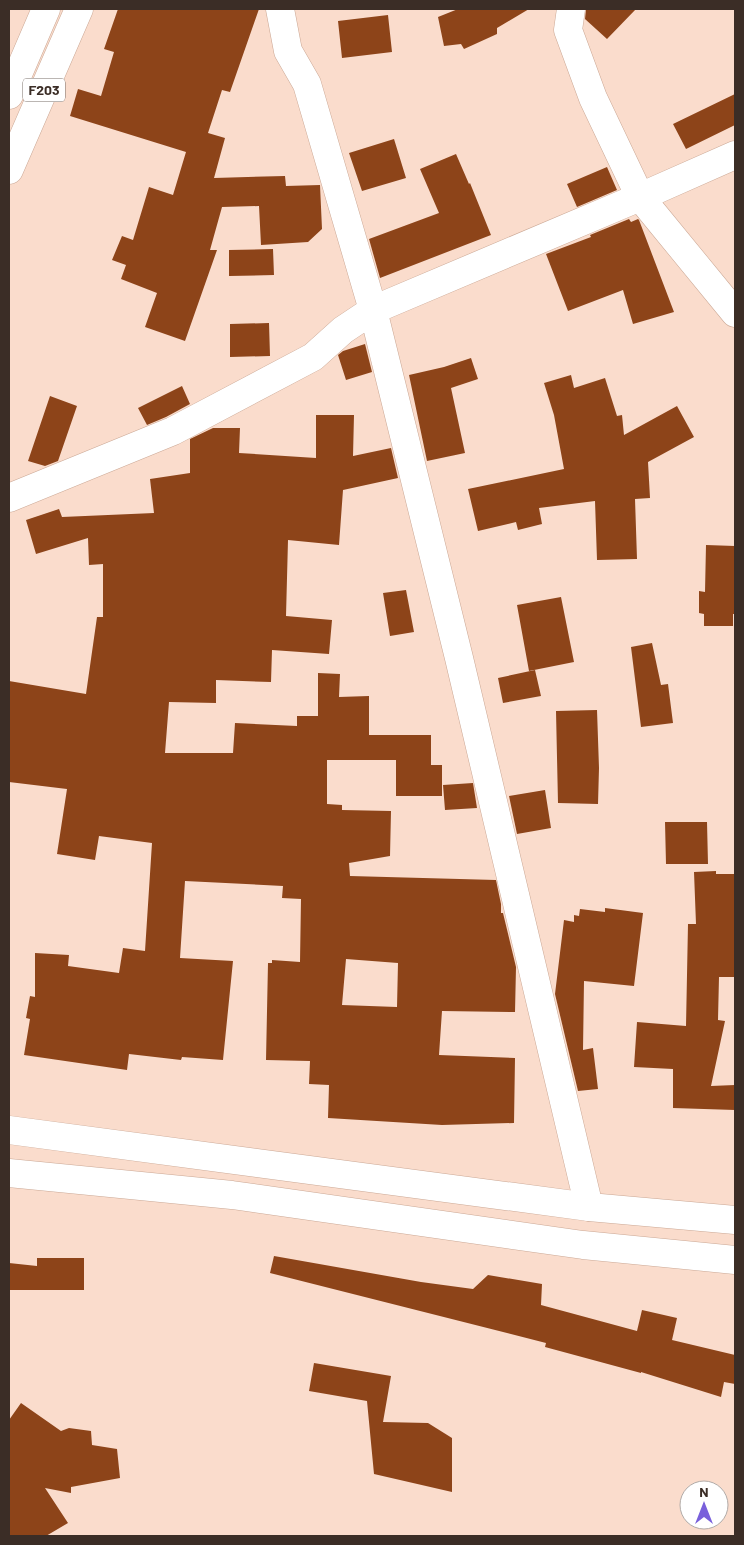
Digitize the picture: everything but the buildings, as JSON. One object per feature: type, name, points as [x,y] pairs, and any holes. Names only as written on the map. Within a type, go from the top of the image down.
[{"type":"street","name":"F203","points":[[9,95],[46,9]]},
{"type":"street","name":"F203","points":[[9,170],[79,9]]},
{"type":"street","points":[[280,9],[288,51],[307,84],[373,310],[459,658],[589,1207]]},
{"type":"street","points":[[571,9],[568,30],[593,98],[640,197],[735,313]]},
{"type":"street","points":[[9,498],[173,431],[313,357],[343,330],[373,310],[735,155]]},
{"type":"street","points":[[9,1130],[589,1207],[735,1220]]},
{"type":"street","points":[[9,1173],[232,1195],[583,1245],[735,1260]]}]
